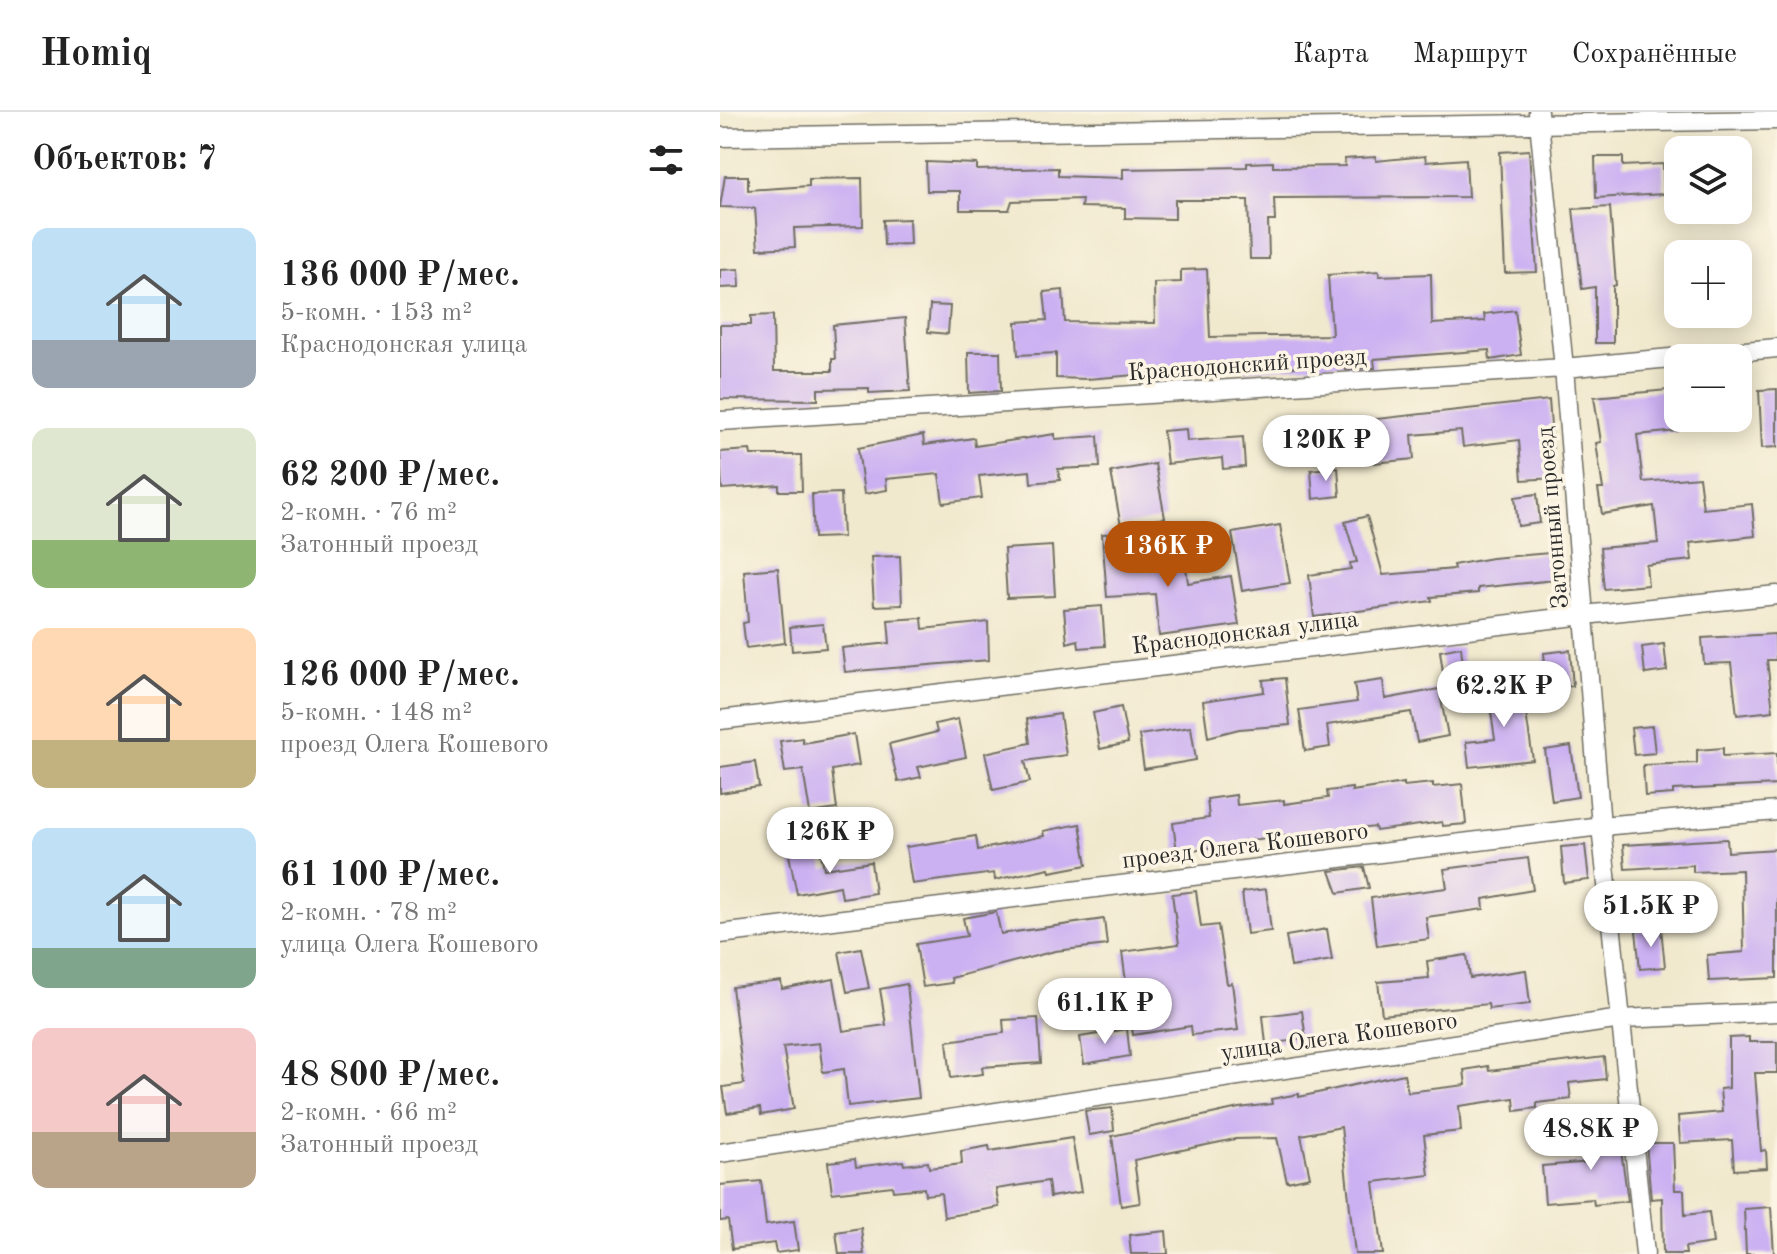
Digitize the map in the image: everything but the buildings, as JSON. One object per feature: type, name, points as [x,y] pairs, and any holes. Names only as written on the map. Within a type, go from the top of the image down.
[{"type":"street","points":[[720,137],[1539,118],[1777,120]]},
{"type":"street","name":"Затонный проезд","points":[[1539,118],[1564,368],[1601,826],[1645,1254]]},
{"type":"street","name":"Краснодонский проезд","points":[[720,421],[1564,368],[1777,348]]},
{"type":"street","name":"Краснодонская улица","points":[[720,720],[1584,615],[1777,595]]},
{"type":"street","name":"проезд Олега Кошевого","points":[[720,934],[1601,826],[1777,811]]},
{"type":"street","name":"улица Олега Кошевого","points":[[720,1153],[1621,1019],[1777,1012]]}]
